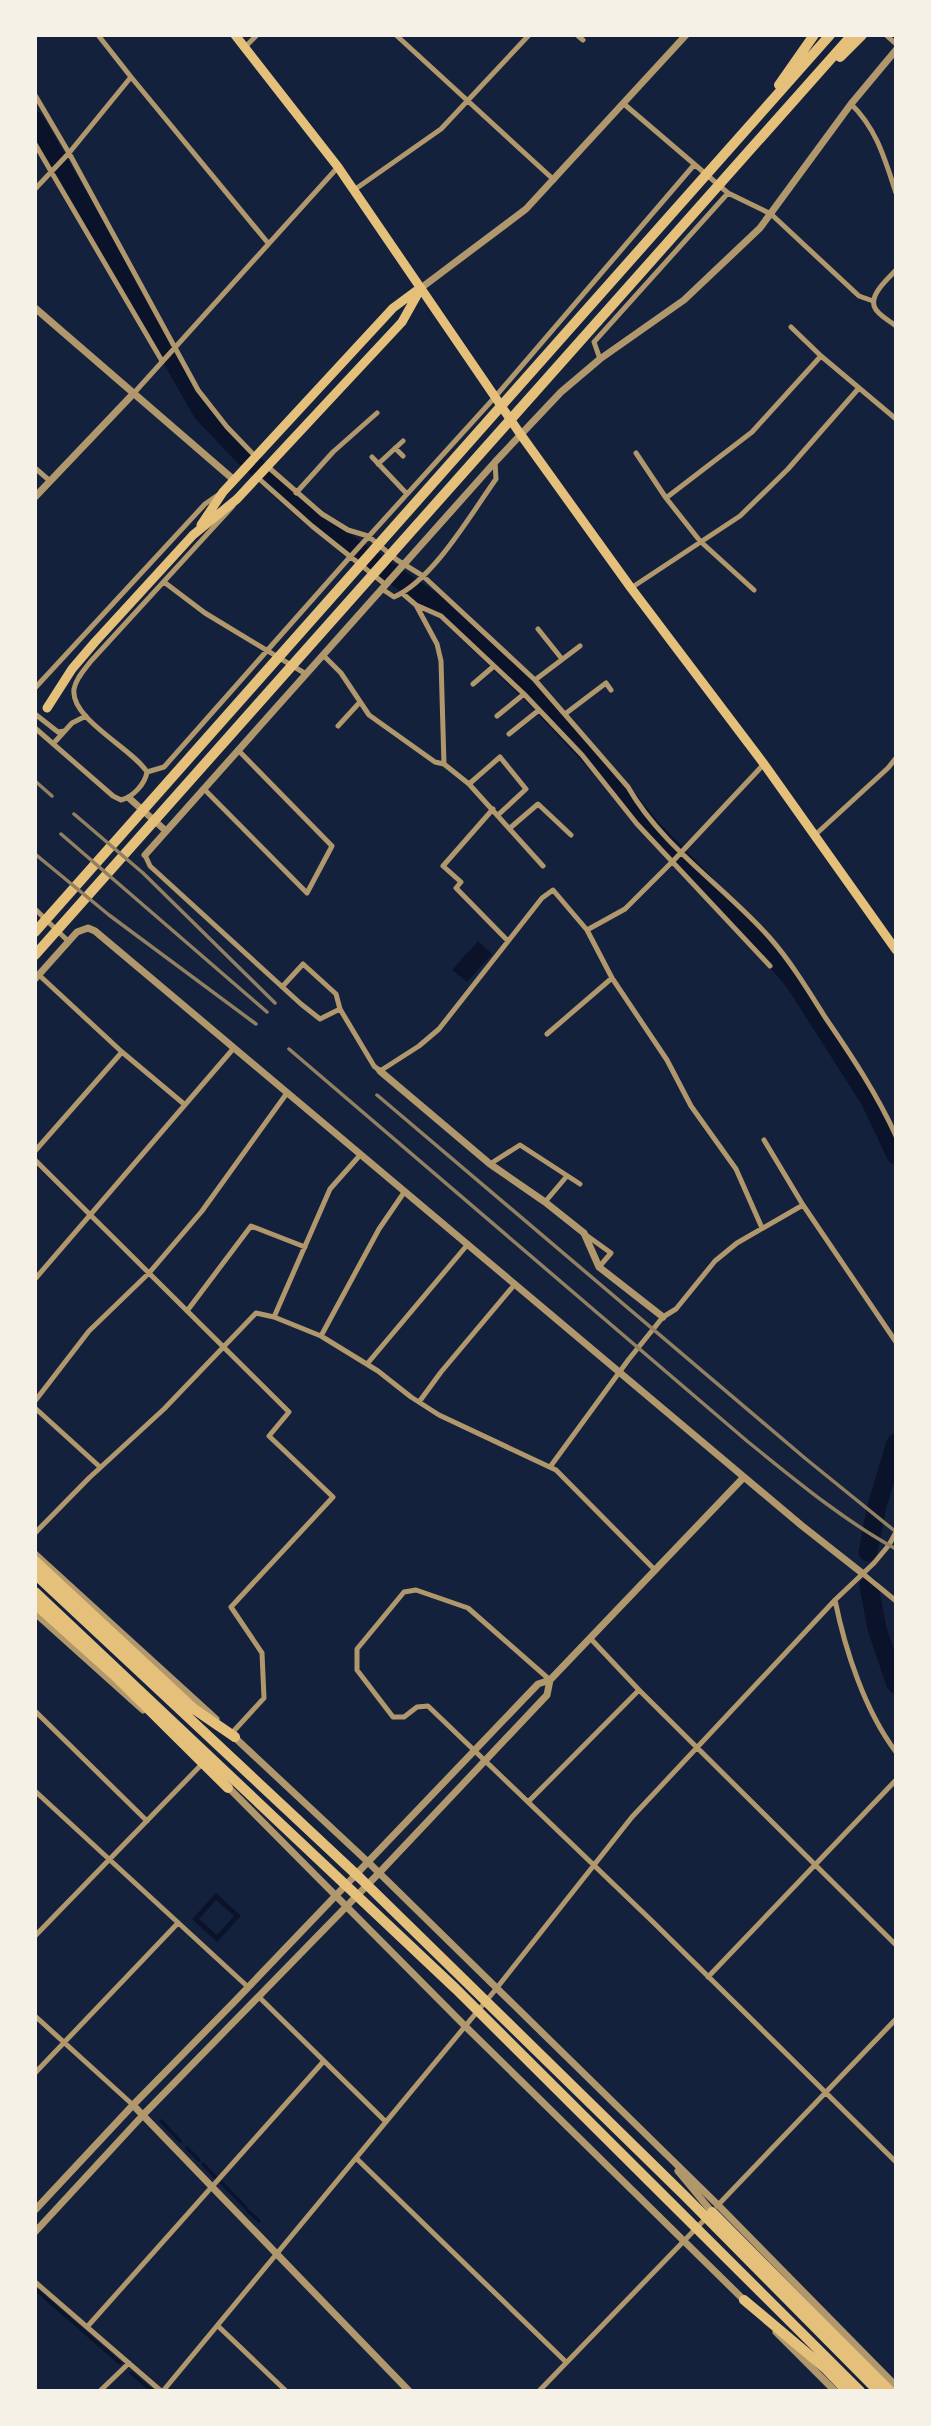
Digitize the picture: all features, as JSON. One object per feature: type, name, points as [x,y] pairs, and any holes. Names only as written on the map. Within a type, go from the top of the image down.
[{"type":"highway","points":[[757,117],[814,35]]},
{"type":"highway","points":[[35,932],[831,35]]},
{"type":"highway","points":[[35,955],[852,35]]},
{"type":"highway","points":[[770,127],[862,35]]},
{"type":"highway","points":[[35,1562],[194,1709],[233,1735]]},
{"type":"highway","points":[[35,1574],[274,1795],[370,1888],[685,2196],[878,2391]]},
{"type":"highway","points":[[35,1592],[456,1989],[860,2391]]},
{"type":"highway","points":[[35,1604],[176,1735],[228,1788]]},
{"type":"highway","points":[[715,2208],[835,2337],[890,2391]]},
{"type":"highway","points":[[744,2300],[847,2391]]},
{"type":"main road","points":[[235,35],[338,167],[521,435],[631,588],[764,764],[896,950]]},
{"type":"main road","points":[[47,708],[72,670],[193,535],[223,492],[393,308],[421,288]]},
{"type":"main road","points":[[193,535],[237,499],[402,322],[421,288]]},
{"type":"street","points":[[98,35],[268,243]]},
{"type":"street","points":[[245,47],[257,35]]},
{"type":"street","points":[[396,35],[554,180]]},
{"type":"street","points":[[354,190],[441,129],[529,35]]},
{"type":"street","points":[[421,288],[526,209],[687,35]]},
{"type":"street","points":[[886,35],[896,44]]},
{"type":"street","points":[[340,1009],[320,1018],[301,1004],[150,866],[145,855],[495,462],[561,392],[600,359],[684,300],[747,241],[771,214],[851,104],[896,50]]},
{"type":"street","points":[[35,189],[68,154],[131,77]]},
{"type":"street","points":[[35,94],[198,390],[227,428],[255,457]]},
{"type":"street","points":[[624,104],[728,193],[771,214],[859,296],[873,301]]},
{"type":"street","points":[[851,104],[866,119],[878,141],[896,193]]},
{"type":"street","points":[[35,144],[163,361]]},
{"type":"street","points":[[147,772],[164,767],[495,397],[694,165]]},
{"type":"street","points":[[35,497],[134,393],[338,167]]},
{"type":"street","points":[[600,359],[594,342],[728,193]]},
{"type":"street","points":[[896,270],[876,293],[873,301],[875,308],[896,326]]},
{"type":"street","points":[[35,308],[234,480]]},
{"type":"street","points":[[791,327],[896,419]]},
{"type":"street","points":[[666,498],[752,432],[821,356]]},
{"type":"street","points":[[631,588],[740,516],[788,469],[859,388]]},
{"type":"street","points":[[296,493],[332,453],[377,413]]},
{"type":"street","points":[[378,464],[403,441]]},
{"type":"street","points":[[395,449],[403,456]]},
{"type":"street","points":[[636,453],[666,498],[700,541],[754,590]]},
{"type":"street","points":[[372,457],[407,494]]},
{"type":"street","points":[[262,472],[394,597],[403,593],[435,564],[496,479],[495,462]]},
{"type":"street","points":[[35,468],[50,481]]},
{"type":"street","points":[[262,472],[348,530],[368,536],[404,565],[424,576],[535,680],[681,853],[770,938],[794,968],[883,1108],[896,1136]]},
{"type":"street","points":[[35,688],[205,504],[223,492]]},
{"type":"street","points":[[36,730],[113,796],[121,800],[130,798],[146,779],[147,772],[136,759],[86,716],[75,700],[76,682],[91,661],[226,516],[237,499]]},
{"type":"street","points":[[164,582],[205,613],[306,674]]},
{"type":"street","points":[[403,593],[416,605],[441,616],[524,694],[582,755],[637,824],[770,966]]},
{"type":"street","points":[[416,605],[437,644],[440,660],[444,764]]},
{"type":"street","points":[[538,629],[562,659]]},
{"type":"street","points":[[484,657],[496,644]]},
{"type":"street","points":[[535,680],[580,646]]},
{"type":"street","points":[[323,654],[341,673],[369,715],[435,762],[444,764],[469,784],[543,866]]},
{"type":"street","points":[[473,684],[494,666]]},
{"type":"street","points":[[565,714],[606,683],[611,690]]},
{"type":"street","points":[[497,716],[524,694]]},
{"type":"street","points":[[338,726],[360,702]]},
{"type":"street","points":[[509,734],[539,710]]},
{"type":"street","points":[[35,714],[58,732],[65,731]]},
{"type":"street","points":[[53,744],[72,723],[86,716]]},
{"type":"street","points":[[204,789],[307,893],[332,846],[239,750]]},
{"type":"street","points":[[469,784],[500,757],[526,789],[498,815]]},
{"type":"street","points":[[814,835],[896,758]]},
{"type":"street","points":[[587,930],[625,909],[673,862],[764,764]]},
{"type":"street","points":[[130,798],[166,831]]},
{"type":"street","points":[[510,828],[538,804],[571,835]]},
{"type":"street","points":[[493,809],[443,866],[461,882],[456,888],[508,942]]},
{"type":"street","points":[[377,1069],[419,1046],[439,1029],[542,898],[553,890],[587,930],[612,978],[667,1060],[691,1106],[736,1169],[762,1228]]},
{"type":"street","points":[[35,909],[68,941]]},
{"type":"street","points":[[184,1104],[37,977],[77,932],[88,928],[95,930],[233,1049],[847,1563],[896,1601]]},
{"type":"street","points":[[282,987],[303,964],[336,994],[340,1009],[377,1069],[490,1164],[611,1253],[599,1267]]},
{"type":"street","points":[[547,1034],[612,978]]},
{"type":"street","points":[[35,1279],[233,1049]]},
{"type":"street","points":[[35,1151],[122,1052]]},
{"type":"street","points":[[35,1401],[89,1331],[149,1273],[202,1211],[287,1093]]},
{"type":"street","points":[[764,1140],[803,1205],[896,1342]]},
{"type":"street","points":[[490,1164],[520,1145],[580,1184]]},
{"type":"street","points":[[274,1317],[330,1189],[361,1154]]},
{"type":"street","points":[[35,1160],[289,1412],[269,1436],[333,1497],[231,1606],[262,1653],[264,1698],[233,1735]]},
{"type":"street","points":[[545,1202],[567,1176]]},
{"type":"street","points":[[321,1336],[379,1229],[405,1191]]},
{"type":"street","points":[[550,1467],[663,1317],[676,1309],[715,1261],[737,1242],[803,1205]]},
{"type":"street","points":[[187,1311],[251,1226],[304,1247]]},
{"type":"street","points":[[583,1233],[599,1267],[663,1317]]},
{"type":"street","points":[[367,1364],[468,1244]]},
{"type":"street","points":[[419,1402],[515,1284]]},
{"type":"street","points":[[35,1533],[100,1467],[164,1409],[256,1313],[274,1317],[321,1336],[367,1364],[439,1415],[556,1470],[655,1570]]},
{"type":"street","points":[[35,1408],[100,1467]]},
{"type":"street","points":[[35,2210],[475,1749],[538,1684],[550,1680],[744,1477]]},
{"type":"street","points":[[35,2282],[162,2391],[496,1989],[632,1817],[889,1545],[896,1532]]},
{"type":"street","points":[[35,1553],[368,1862],[655,2143],[715,2208],[896,2386]]},
{"type":"street","points":[[550,1680],[468,1608],[416,1590],[404,1592],[357,1649],[357,1670],[393,1717],[404,1717],[417,1707],[428,1706],[896,2162]]},
{"type":"street","points":[[835,1600],[850,1661],[885,1738],[896,1752]]},
{"type":"street","points":[[35,1613],[203,1763],[835,2391]]},
{"type":"street","points":[[590,1639],[896,1945]]},
{"type":"street","points":[[35,2232],[143,2115],[379,1873],[547,1695],[550,1680]]},
{"type":"street","points":[[528,1802],[639,1690]]},
{"type":"street","points":[[35,1711],[148,1821]]},
{"type":"street","points":[[35,1936],[203,1763]]},
{"type":"street","points":[[708,1977],[896,1780]]},
{"type":"street","points":[[35,1791],[248,1987]]},
{"type":"street","points":[[35,2073],[178,1923]]},
{"type":"street","points":[[258,1996],[386,2122]]},
{"type":"street","points":[[35,2016],[143,2115],[409,2391]]},
{"type":"street","points":[[539,2391],[896,2019]]},
{"type":"street","points":[[88,2327],[323,2062]]},
{"type":"street","points":[[356,2158],[566,2362]]},
{"type":"street","points":[[218,2326],[286,2391]]},
{"type":"street","points":[[100,2391],[129,2363]]},
{"type":"water","points":[[478,941],[492,954],[467,982],[452,970]]},
{"type":"water","points":[[216,1893],[241,1916],[217,1942],[192,1919]],"holes":[[[216,1900],[234,1916],[217,1935],[199,1919]]]},
{"type":"waterway","points":[[35,121],[203,413],[242,454],[308,514],[445,610],[529,691],[610,777],[650,827],[752,932],[794,981],[870,1100],[896,1155]]},
{"type":"waterway","points":[[868,1552],[877,1506],[896,1443]]},
{"type":"waterway","points":[[869,1586],[877,1629],[896,1684]]},
{"type":"waterway","points":[[161,2121],[180,2141]]},
{"type":"waterway","points":[[187,2148],[199,2160]]},
{"type":"waterway","points":[[203,2164],[215,2177]]},
{"type":"waterway","points":[[222,2183],[246,2208]]},
{"type":"waterway","points":[[248,2211],[259,2221]]},
{"type":"waterway","points":[[35,2289],[120,2363]]},
{"type":"waterway","points":[[131,2373],[152,2391]]},
{"type":"railway","points":[[35,781],[52,796]]},
{"type":"railway","points":[[74,814],[143,873],[275,1003]]},
{"type":"railway","points":[[61,834],[267,1012]]},
{"type":"railway","points":[[35,854],[109,915],[256,1024]]},
{"type":"railway","points":[[289,1049],[747,1441],[838,1512],[896,1549]]},
{"type":"railway","points":[[377,1095],[806,1459],[896,1532]]}]
